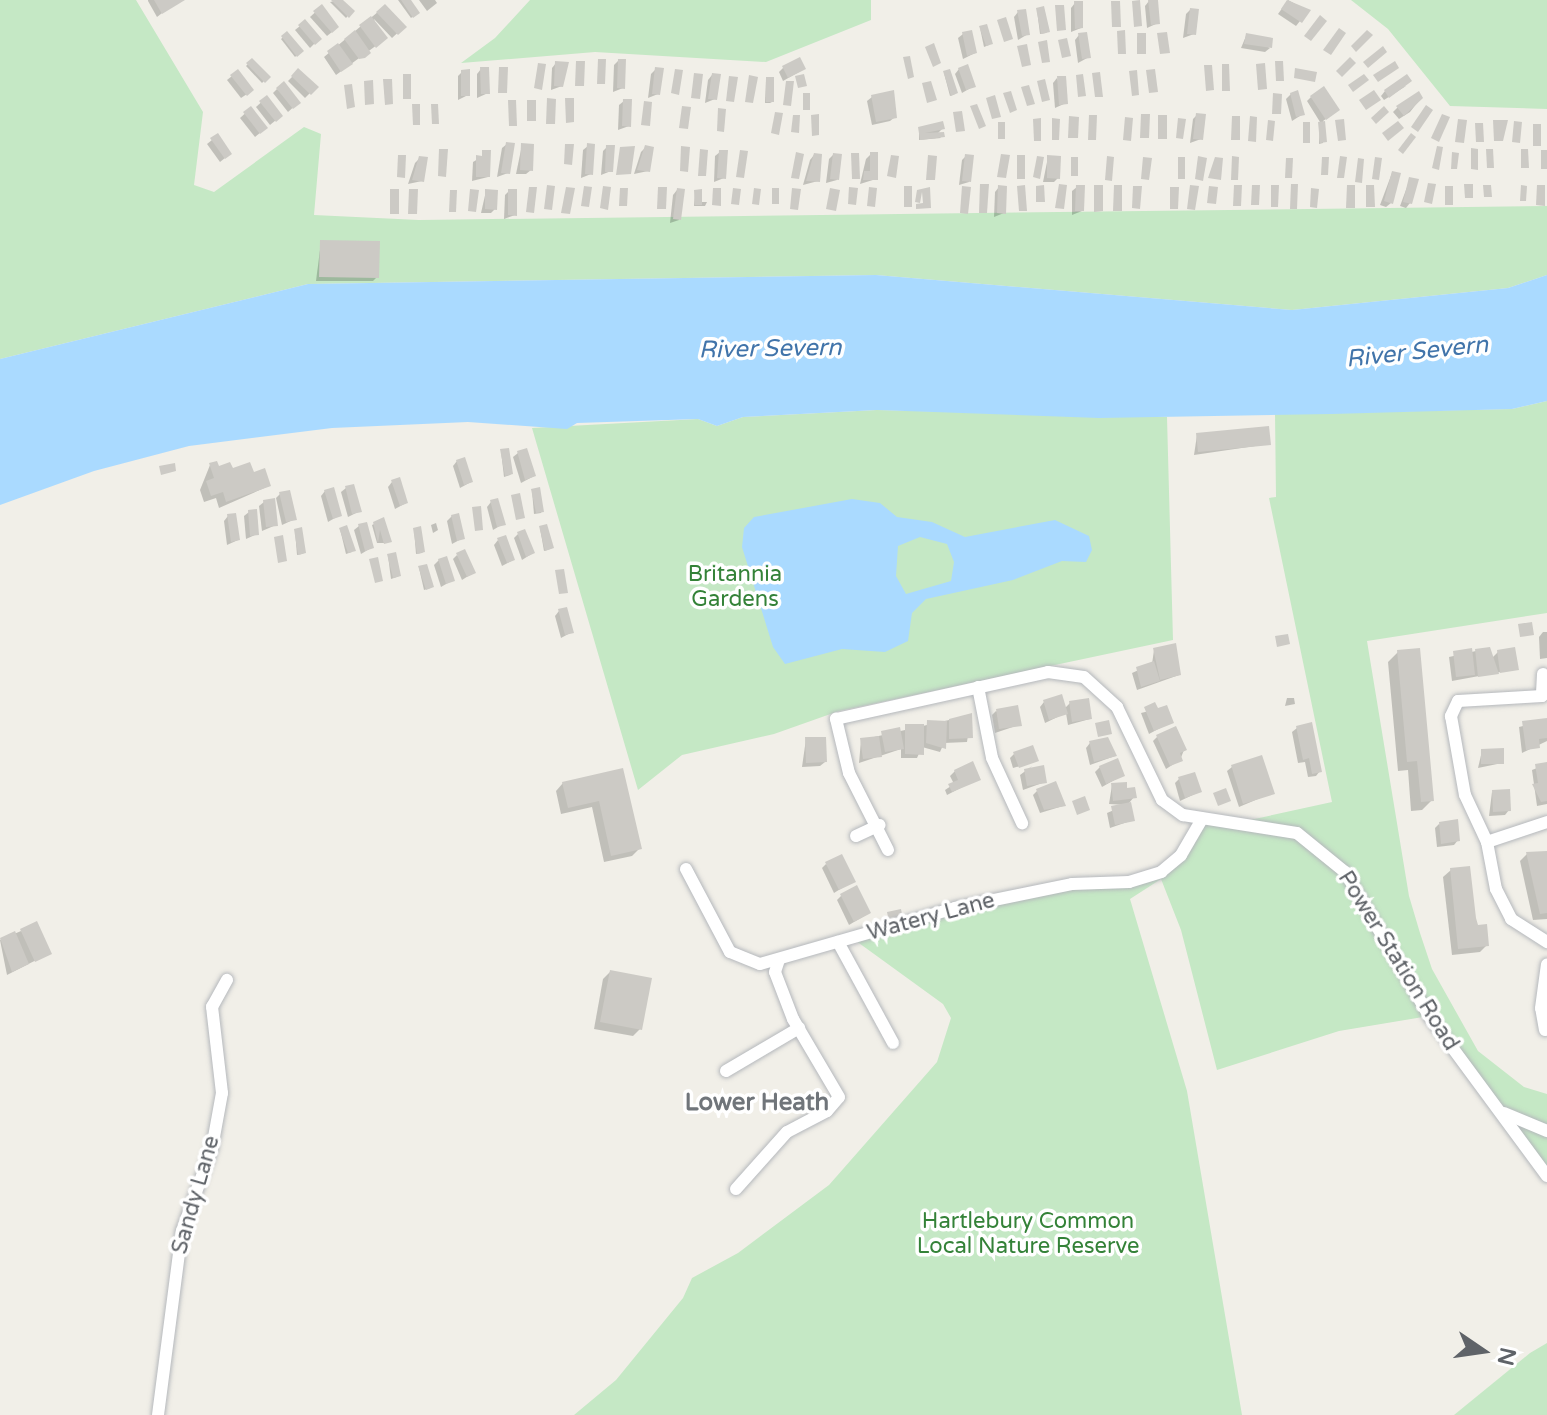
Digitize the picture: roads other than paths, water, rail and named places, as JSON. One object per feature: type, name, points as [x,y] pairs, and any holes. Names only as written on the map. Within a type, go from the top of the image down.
[{"type":"street","points":[[888,850],[880,825],[849,773],[836,719],[1048,672],[1084,677],[1117,707],[1162,800],[1183,815],[1202,819]]},
{"type":"street","points":[[1543,674],[1542,696],[1458,701],[1451,716],[1465,795],[1487,842],[1496,889],[1511,919],[1547,942]]},
{"type":"street","points":[[978,687],[992,758],[1022,823]]},
{"type":"street","name":"Watery Lane","points":[[686,869],[730,952],[760,964],[955,908],[1072,884],[1129,882],[1161,872],[1187,846],[1202,819]]},
{"type":"street","name":"Power Station Road","points":[[1202,819],[1280,827],[1318,846],[1336,863],[1467,1073],[1504,1113],[1513,1135],[1547,1176]]},
{"type":"street","points":[[1487,842],[1547,822]]},
{"type":"street","points":[[856,836],[880,825]]},
{"type":"street","points":[[838,942],[893,1043]]},
{"type":"street","points":[[736,1189],[787,1132],[827,1111],[839,1097],[799,1028],[775,972],[779,960]]},
{"type":"street","points":[[1545,1030],[1541,1008],[1547,964]]},
{"type":"street","name":"Sandy Lane","points":[[158,1415],[182,1231],[212,1148],[222,1093],[212,1007],[227,980]]},
{"type":"street","points":[[726,1071],[799,1028]]},
{"type":"street","points":[[1504,1113],[1547,1131]]},
{"type":"water","name":"River Severn","points":[[876,275],[1292,310],[1508,288],[1547,275],[1547,401],[1512,409],[1331,414],[1099,418],[877,410],[743,417],[717,426],[698,419],[577,423],[567,429],[468,422],[332,428],[189,446],[94,471],[0,505],[0,359],[308,284]]},
{"type":"water","points":[[852,499],[880,503],[897,517],[932,522],[965,537],[1055,520],[1089,536],[1092,550],[1086,562],[1062,561],[1013,580],[926,599],[912,613],[908,641],[885,652],[842,649],[785,664],[773,647],[742,547],[744,528],[754,517]],"holes":[[[920,537],[947,544],[954,562],[951,581],[906,594],[896,576],[898,546]]]},
{"type":"district","name":"Lower Heath","points":[[757,1103]]},
{"type":"park label","name":"Britannia Gardens","points":[[735,586]]},
{"type":"park label","name":"Hartlebury Common Local Nature Reserve","points":[[1028,1234]]}]
